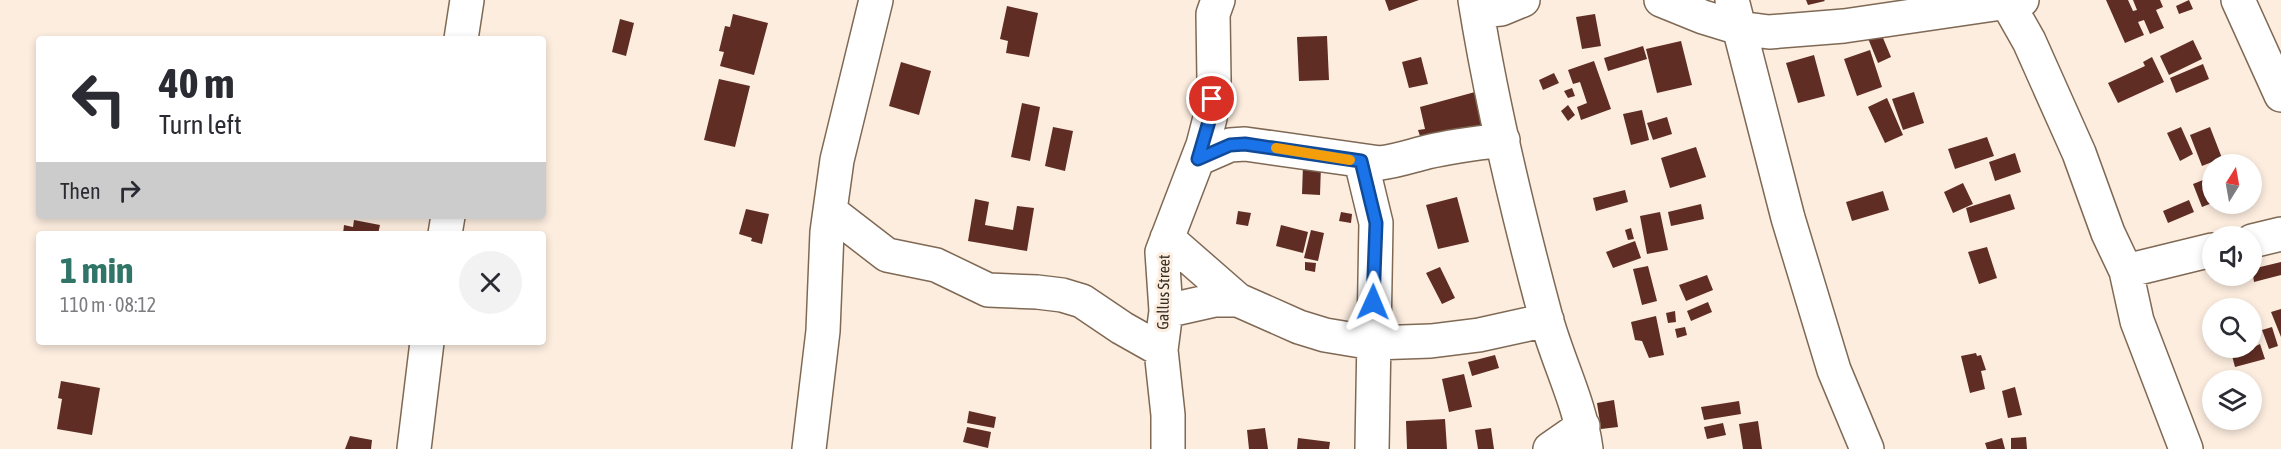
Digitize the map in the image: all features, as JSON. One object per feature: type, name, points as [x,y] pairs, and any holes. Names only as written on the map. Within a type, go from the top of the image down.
[{"type":"street","points":[[461,36],[467,0]]},
{"type":"street","points":[[809,449],[823,331],[830,212],[837,160],[876,0]]},
{"type":"street","name":"Gallus Street","points":[[1168,449],[1168,415],[1161,350],[1166,311],[1162,252],[1198,159],[1210,118],[1214,80],[1213,14],[1218,0]]},
{"type":"street","points":[[1523,0],[1501,9],[1476,6],[1503,140],[1547,320],[1585,438],[1550,449]]},
{"type":"street","points":[[1661,0],[1703,17],[1736,14],[1769,32],[1844,26],[2015,2],[2029,41],[2079,153],[2108,233],[2126,271],[2137,321],[2186,449]]},
{"type":"street","points":[[2238,0],[2281,95]]},
{"type":"street","points":[[1736,14],[1788,218],[1830,359],[1867,449]]},
{"type":"street","points":[[1198,159],[1230,145],[1245,144],[1380,163],[1400,161],[1470,143],[1503,140]]},
{"type":"street","points":[[1361,161],[1376,223],[1372,343],[1374,397],[1372,449]]},
{"type":"street","points":[[830,212],[887,255],[936,265],[988,290],[1037,292],[1062,295],[1082,301],[1122,328],[1161,350]]},
{"type":"street","points":[[2262,239],[2281,234]]},
{"type":"street","points":[[1167,238],[1238,300],[1299,327],[1325,335],[1372,343],[1431,341],[1479,335],[1547,320]]},
{"type":"street","points":[[2126,271],[2202,252]]},
{"type":"street","points":[[1166,311],[1215,300],[1238,300]]},
{"type":"street","points":[[414,449],[427,345]]},
{"type":"building","points":[[1385,0],[1419,0],[1389,11]]},
{"type":"building","points":[[1806,0],[1824,0],[1825,1],[1808,5]]},
{"type":"building","points":[[2106,0],[2128,0],[2133,11],[2137,10],[2133,0],[2160,0],[2163,7],[2156,10],[2164,28],[2150,34],[2144,20],[2138,22],[2144,35],[2125,43]]},
{"type":"building","points":[[2189,0],[2193,9],[2179,14],[2176,6]]},
{"type":"building","points":[[1007,6],[1038,13],[1029,57],[1006,53],[1008,41],[1000,39]]},
{"type":"building","points":[[733,14],[768,23],[754,75],[720,66],[724,52],[719,51],[725,26],[730,27]]},
{"type":"building","points":[[1595,14],[1601,46],[1582,49],[1576,17]]},
{"type":"building","points":[[620,19],[634,23],[626,56],[612,52]]},
{"type":"building","points":[[1878,26],[1891,57],[1878,63],[1865,31]]},
{"type":"building","points":[[1327,36],[1329,80],[1299,81],[1297,37]]},
{"type":"building","points":[[2193,40],[2202,59],[2169,75],[2160,56]]},
{"type":"building","points":[[1681,41],[1692,85],[1657,93],[1646,49]]},
{"type":"building","points":[[1643,46],[1647,59],[1608,71],[1604,58]]},
{"type":"building","points":[[1870,50],[1882,87],[1857,96],[1844,59]]},
{"type":"building","points":[[1814,55],[1825,96],[1798,103],[1786,63]]},
{"type":"building","points":[[1421,57],[1428,84],[1409,88],[1402,62]]},
{"type":"building","points":[[2152,57],[2164,82],[2118,103],[2108,83],[2145,66],[2143,62]]},
{"type":"building","points":[[1594,61],[1611,109],[1581,120],[1577,107],[1587,103],[1580,82],[1573,84],[1568,70]]},
{"type":"building","points":[[901,62],[931,71],[919,115],[889,106]]},
{"type":"building","points":[[2203,64],[2209,79],[2176,93],[2170,78]]},
{"type":"building","points":[[1554,73],[1559,83],[1543,90],[1539,80]]},
{"type":"building","points":[[719,79],[750,86],[735,147],[704,140]]},
{"type":"building","points":[[1572,88],[1575,96],[1568,98],[1564,91]]},
{"type":"building","points":[[1486,89],[1498,131],[1421,139],[1418,130],[1425,129],[1420,107]]},
{"type":"building","points":[[1914,92],[1924,123],[1903,130],[1892,99]]},
{"type":"building","points":[[1887,98],[1903,135],[1885,143],[1868,107]]},
{"type":"building","points":[[1022,103],[1040,107],[1030,161],[1011,157]]},
{"type":"building","points":[[1568,105],[1575,115],[1568,121],[1561,111]]},
{"type":"building","points":[[1642,110],[1649,140],[1631,145],[1623,114]]},
{"type":"building","points":[[1667,117],[1672,134],[1653,140],[1647,123]]},
{"type":"building","points":[[1053,127],[1073,131],[1065,171],[1045,166]]},
{"type":"building","points":[[2181,127],[2193,154],[2180,161],[2167,133]]},
{"type":"building","points":[[2210,127],[2220,154],[2202,154],[2202,166],[2190,135]]},
{"type":"building","points":[[1987,137],[1994,156],[1955,169],[1948,149]]},
{"type":"building","points":[[1696,147],[1706,177],[1670,188],[1661,158]]},
{"type":"building","points":[[2015,153],[2021,172],[1995,181],[1989,162]]},
{"type":"building","points":[[1303,165],[1321,165],[1320,195],[1302,194]]},
{"type":"building","points":[[2202,180],[2202,207],[2193,184]]},
{"type":"building","points":[[1963,183],[1973,204],[1953,213],[1944,192]]},
{"type":"building","points":[[1625,190],[1628,202],[1596,211],[1593,198]]},
{"type":"building","points":[[1883,191],[1889,210],[1852,221],[1846,202]]},
{"type":"building","points":[[2010,194],[2015,209],[1970,223],[1966,208]]},
{"type":"building","points":[[1457,197],[1469,242],[1438,249],[1426,205]]},
{"type":"building","points":[[975,199],[989,202],[985,225],[1013,230],[1017,206],[1034,208],[1027,251],[968,241]]},
{"type":"building","points":[[2189,200],[2194,212],[2168,223],[2163,211]]},
{"type":"building","points":[[1701,204],[1704,219],[1671,226],[1668,212]]},
{"type":"building","points":[[746,209],[769,214],[762,244],[739,234]]},
{"type":"building","points":[[1238,211],[1251,213],[1248,226],[1236,224]]},
{"type":"building","points":[[1341,212],[1352,214],[1351,223],[1339,221]]},
{"type":"building","points":[[1660,212],[1668,250],[1647,254],[1640,216]]},
{"type":"building","points":[[354,220],[380,225],[379,231],[343,231],[344,225],[353,227]]},
{"type":"building","points":[[1281,225],[1308,232],[1303,253],[1276,246]]},
{"type":"building","points":[[1631,228],[1634,239],[1628,240],[1625,230]]},
{"type":"building","points":[[1311,230],[1324,233],[1318,261],[1304,258]]},
{"type":"building","points":[[1635,241],[1641,258],[1613,268],[1606,252]]},
{"type":"building","points":[[1987,247],[1997,278],[1979,284],[1968,252]]},
{"type":"building","points":[[1305,262],[1316,263],[1315,272],[1305,270]]},
{"type":"building","points":[[2281,262],[2281,275],[2262,280],[2262,267]]},
{"type":"building","points":[[1648,266],[1657,301],[1642,305],[1633,269]]},
{"type":"building","points":[[1440,267],[1455,298],[1442,304],[1426,273]]},
{"type":"building","points":[[1707,275],[1713,290],[1686,301],[1679,285]]},
{"type":"building","points":[[1708,302],[1712,312],[1691,321],[1687,311]]},
{"type":"building","points":[[2281,309],[2281,337],[2271,312]]},
{"type":"building","points":[[1675,311],[1676,322],[1668,323],[1666,313]]},
{"type":"building","points":[[1656,316],[1664,355],[1649,358],[1642,341],[1635,340],[1631,322]]},
{"type":"building","points":[[1685,327],[1687,335],[1677,338],[1675,329]]},
{"type":"building","points":[[2272,327],[2278,346],[2269,349],[2262,330]]},
{"type":"building","points":[[2262,350],[2265,359],[2235,367],[2233,358],[2262,358]]},
{"type":"building","points":[[1976,353],[1977,356],[1981,355],[1986,370],[1981,371],[1985,389],[1970,393],[1961,356]]},
{"type":"building","points":[[1495,355],[1499,368],[1472,376],[1468,362]]},
{"type":"building","points":[[1464,374],[1472,407],[1449,412],[1442,379]]},
{"type":"building","points":[[61,381],[100,388],[92,435],[57,429],[62,399],[58,398]]},
{"type":"building","points":[[2015,387],[2022,415],[2008,418],[2002,391]]},
{"type":"building","points":[[1614,400],[1618,427],[1601,429],[1597,403]]},
{"type":"building","points":[[1739,401],[1741,414],[1704,420],[1701,407]]},
{"type":"building","points":[[969,411],[996,417],[994,428],[967,423]]},
{"type":"building","points":[[1445,419],[1447,449],[1407,449],[1406,421]]},
{"type":"building","points":[[1758,421],[1762,449],[1743,449],[1739,424]]},
{"type":"building","points":[[1723,423],[1726,435],[1707,439],[1704,427]]},
{"type":"building","points":[[967,427],[991,432],[988,448],[963,442]]},
{"type":"building","points":[[1265,428],[1268,449],[1249,449],[1247,430]]},
{"type":"building","points":[[1491,428],[1494,449],[1478,449],[1475,430]]},
{"type":"building","points":[[350,436],[372,440],[371,449],[345,449]]},
{"type":"building","points":[[2026,437],[2027,449],[2011,449],[2011,438]]},
{"type":"building","points":[[1298,438],[1330,442],[1329,449],[1297,449]]},
{"type":"building","points":[[2002,438],[2005,449],[1987,449],[1985,443]]},
{"type":"slow traffic","points":[[1276,148],[1350,160]]},
{"type":"route","points":[[1212,99],[1210,118],[1198,159],[1230,145],[1245,144],[1361,161],[1376,223],[1373,302]]}]
